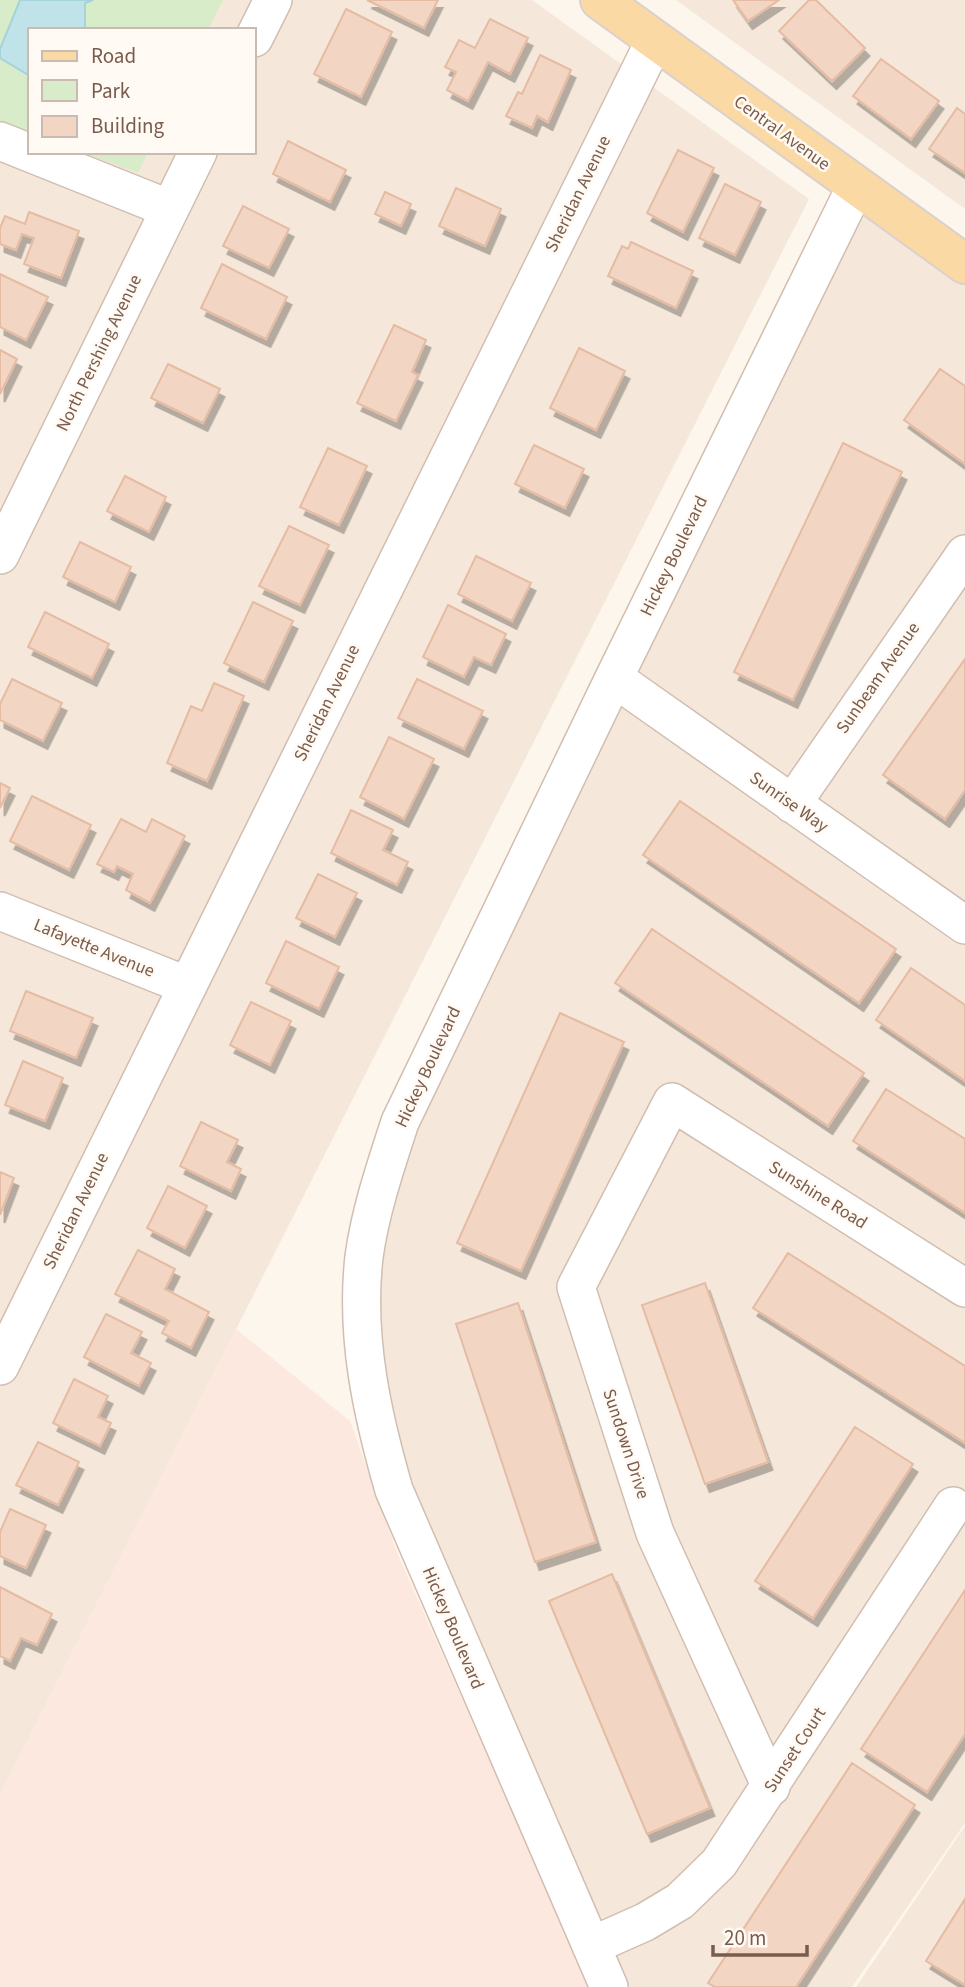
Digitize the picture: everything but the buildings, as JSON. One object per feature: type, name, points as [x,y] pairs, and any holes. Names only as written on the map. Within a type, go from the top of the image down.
[{"type":"main road","name":"Central Avenue","points":[[600,0],[965,264]]},
{"type":"street","points":[[256,34],[273,0]]},
{"type":"street","name":"Sheridan Avenue","points":[[0,1366],[14,1305],[188,986],[655,40]]},
{"type":"street","points":[[0,141],[28,152]]},
{"type":"street","points":[[32,154],[170,209]]},
{"type":"street","name":"North Pershing Avenue","points":[[4,537],[197,154]]},
{"type":"street","name":"Hickey Boulevard","points":[[609,1987],[394,1490],[379,1439],[365,1371],[362,1306],[364,1256],[400,1122],[856,186]]},
{"type":"street","name":"Sunbeam Avenue","points":[[792,804],[965,554]]},
{"type":"street","name":"Sunrise Way","points":[[614,678],[965,925]]},
{"type":"street","name":"Lafayette Avenue","points":[[0,911],[188,986]]},
{"type":"street","name":"Sunshine Road","points":[[672,1102],[965,1288]]},
{"type":"street","name":"Sundown Drive","points":[[672,1102],[576,1287],[655,1533],[771,1787]]},
{"type":"street","name":"Sunset Court","points":[[592,1946],[645,1922],[680,1901],[719,1863],[953,1506]]},
{"type":"shaded area","points":[[0,0],[532,0],[809,199],[0,1795]]},
{"type":"shaded area","points":[[676,0],[965,0],[965,209]]},
{"type":"shaded area","points":[[857,189],[965,265],[965,1823],[852,1987],[613,1987],[397,1487],[369,1257],[406,1121]]},
{"type":"shaded area","points":[[236,1329],[350,1421],[398,1555],[591,1987],[0,1987],[0,1795]]},
{"type":"shaded area","points":[[965,1826],[965,1987],[856,1987]]},
{"type":"green space","points":[[0,0],[223,0],[209,28],[28,28],[28,132],[0,122]]},
{"type":"green space","points":[[86,154],[147,154],[138,173]]},
{"type":"water","points":[[20,0],[93,0],[85,3],[85,28],[28,28],[28,75],[0,58],[0,49]]}]
